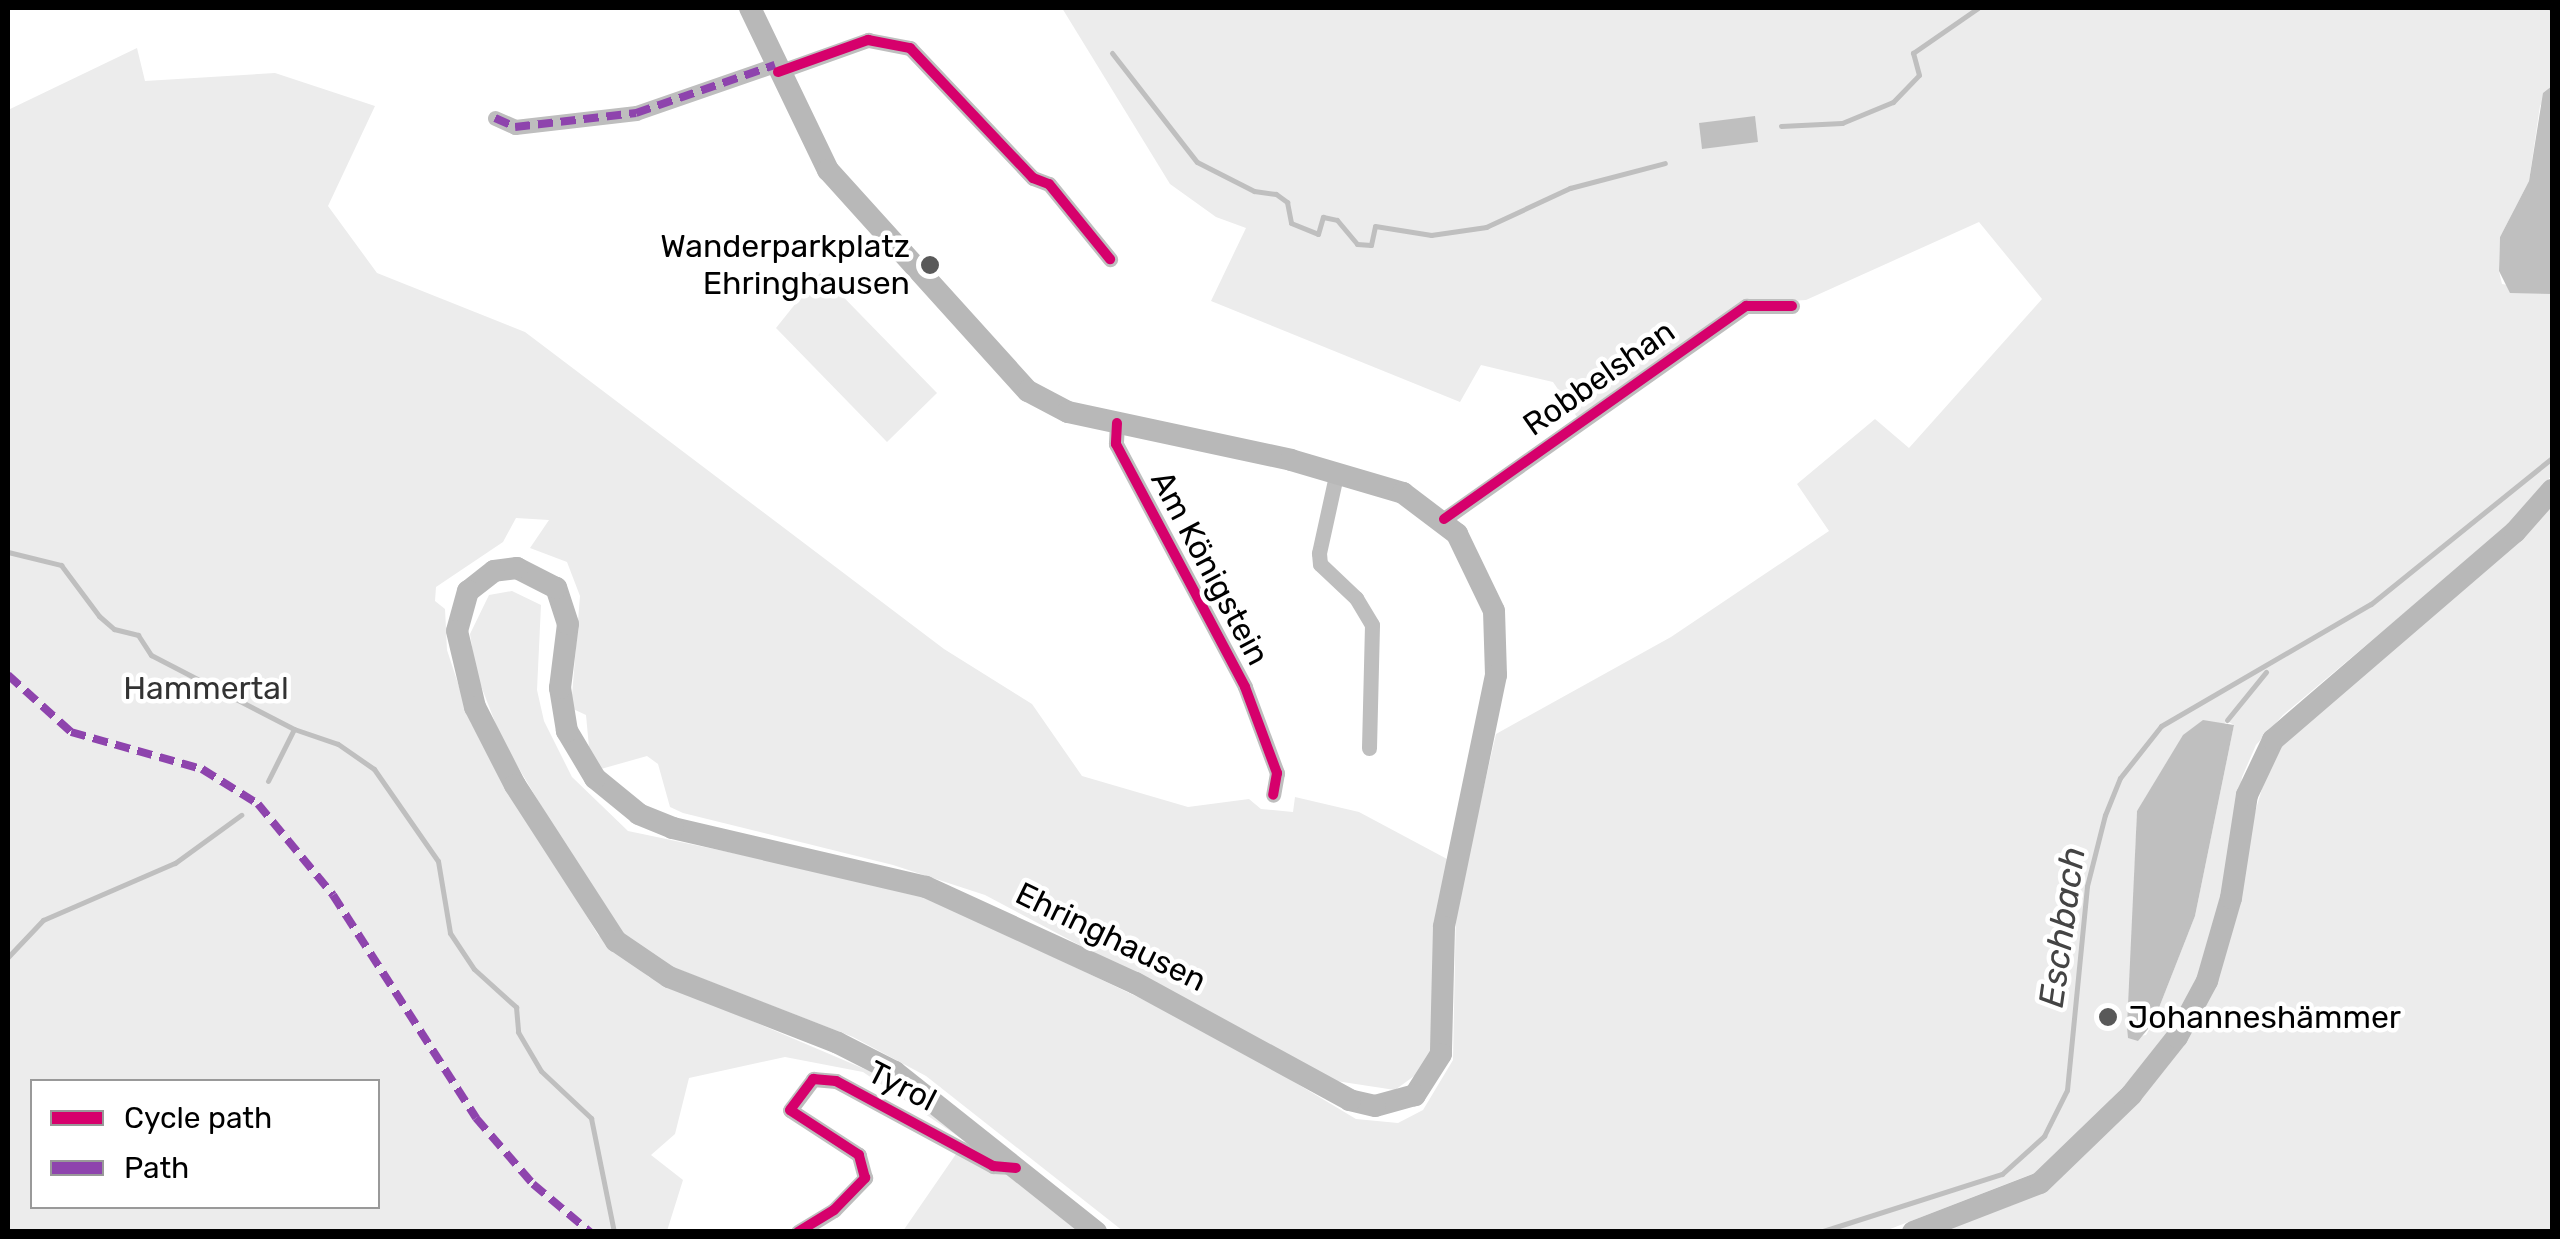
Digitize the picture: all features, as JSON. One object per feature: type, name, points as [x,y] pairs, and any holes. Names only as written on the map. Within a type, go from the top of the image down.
[{"type":"main road","name":"Ehringhausen","points":[[757,10],[777,69],[828,170],[1020,382],[1058,409],[1336,471],[1403,493],[1444,519],[1487,588],[1498,633],[1496,675],[1447,911],[1441,1054],[1422,1088],[1385,1106],[1350,1100],[1135,983],[926,887],[674,828],[639,814],[594,778],[567,731],[560,688],[568,624],[556,588],[517,568],[494,571],[468,591],[457,631],[475,707],[525,802],[616,941],[669,977],[874,1060],[1096,1232]]},
{"type":"main road","points":[[1913,1232],[2027,1190],[2107,1122],[2177,1036],[2208,980],[2231,898],[2247,795],[2273,740],[2515,532],[2552,490]]},
{"type":"street","points":[[496,118],[515,127],[636,112],[882,39],[921,56],[1033,178],[1048,184],[1110,259]]},
{"type":"street","name":"Robbelshan","points":[[1444,519],[1746,306],[1792,306]]},
{"type":"street","name":"Am Königstein","points":[[1117,423],[1116,444],[1245,686],[1277,773],[1272,795]]},
{"type":"street","points":[[1336,471],[1320,564],[1348,587],[1372,625],[1370,748]]},
{"type":"street","name":"Tyrol","points":[[798,1232],[834,1210],[866,1178],[859,1155],[790,1110],[813,1079],[836,1081],[993,1166],[1016,1168]]},
{"type":"green space","points":[[1062,8],[2552,8],[2552,86],[2540,106],[2529,181],[2500,237],[2499,271],[2502,284],[2552,294],[2552,475],[2508,526],[2283,715],[2256,745],[2242,777],[2220,911],[2188,1004],[2145,1064],[2045,1169],[1885,1231],[1123,1231],[926,1076],[853,1037],[660,962],[633,944],[608,918],[502,740],[476,673],[470,634],[489,595],[512,591],[541,605],[537,690],[544,721],[572,777],[628,831],[915,891],[1211,1032],[1356,1119],[1398,1123],[1423,1110],[1453,1060],[1456,909],[1496,734],[1671,637],[1829,531],[1797,484],[1875,419],[1909,448],[2042,299],[1979,222],[1806,300],[1744,304],[1577,417],[1553,382],[1481,365],[1460,402],[1211,301],[1246,228],[1216,217],[1170,184]],"holes":[[[2227,721],[2234,725],[2195,916],[2153,1023],[2146,1035],[2128,1038],[2137,811]]]},
{"type":"green space","name":"Hammertal","points":[[137,48],[145,81],[275,73],[375,106],[328,206],[377,273],[525,332],[944,649],[1032,704],[1082,776],[1188,807],[1249,799],[1261,809],[1293,812],[1295,797],[1359,812],[1447,859],[1430,1056],[1421,1071],[1395,1090],[1336,1081],[985,895],[893,865],[683,813],[670,807],[658,764],[647,756],[601,769],[590,758],[586,715],[571,708],[580,596],[567,562],[530,548],[549,520],[516,518],[503,542],[436,587],[435,601],[445,609],[447,650],[471,723],[598,935],[649,977],[895,1082],[1084,1231],[903,1231],[965,1141],[863,1072],[785,1057],[689,1078],[675,1134],[651,1155],[683,1180],[667,1231],[8,1232],[8,110]]},
{"type":"green space","points":[[820,273],[937,393],[887,442],[776,328]]},
{"type":"green space","points":[[2552,501],[2552,1231],[1936,1232],[2015,1204],[2190,1031],[2272,755]]},
{"type":"shaded area","points":[[2552,86],[2552,294],[2510,293],[2499,271],[2500,237],[2529,181],[2543,93]]},
{"type":"shaded area","points":[[1755,116],[1758,142],[1702,149],[1699,123]]},
{"type":"shaded area","points":[[2203,720],[2234,725],[2195,916],[2153,1023],[2138,1041],[2128,1038],[2127,1027],[2137,811],[2183,735]]},
{"type":"waterway","points":[[1781,126],[1842,123],[1893,102],[1919,75],[1913,53],[1978,8]]},
{"type":"waterway","points":[[1112,53],[1197,162],[1254,191],[1276,194],[1287,202],[1291,223],[1318,234],[1323,217],[1337,220],[1357,244],[1371,245],[1375,226],[1431,235],[1486,227],[1570,188],[1665,163]]},
{"type":"waterway","name":"Eschbach","points":[[1820,1232],[2002,1174],[2044,1136],[2067,1090],[2087,886],[2105,815],[2120,778],[2161,726],[2371,604],[2552,458]]},
{"type":"waterway","points":[[8,552],[61,565],[99,616],[114,629],[138,635],[151,655],[294,729],[338,744],[374,769],[438,861],[450,933],[474,969],[516,1007],[518,1032],[541,1071],[591,1118],[614,1232]]},
{"type":"waterway","points":[[2227,720],[2266,672]]},
{"type":"waterway","points":[[268,781],[294,729]]},
{"type":"waterway","points":[[8,957],[43,920],[175,863],[241,815]]},
{"type":"marked path","points":[[495,118],[515,127],[636,113],[775,65]]},
{"type":"marked path","points":[[8,675],[71,732],[202,769],[258,804],[333,895],[476,1118],[533,1184],[590,1232]]},
{"type":"cycle path","points":[[778,72],[868,40],[910,48],[1033,178],[1049,184],[1110,259]]},
{"type":"cycle path","points":[[1444,519],[1746,306],[1792,306]]},
{"type":"cycle path","points":[[1117,423],[1116,444],[1245,687],[1277,773],[1273,795]]},
{"type":"cycle path","points":[[798,1232],[834,1210],[865,1178],[859,1155],[790,1110],[813,1079],[836,1081],[993,1166],[1016,1168]]},
{"type":"place","name":"Wanderparkplatz Ehringhausen","points":[[930,265]]},
{"type":"place","name":"Johanneshämmer","points":[[2108,1017]]}]
